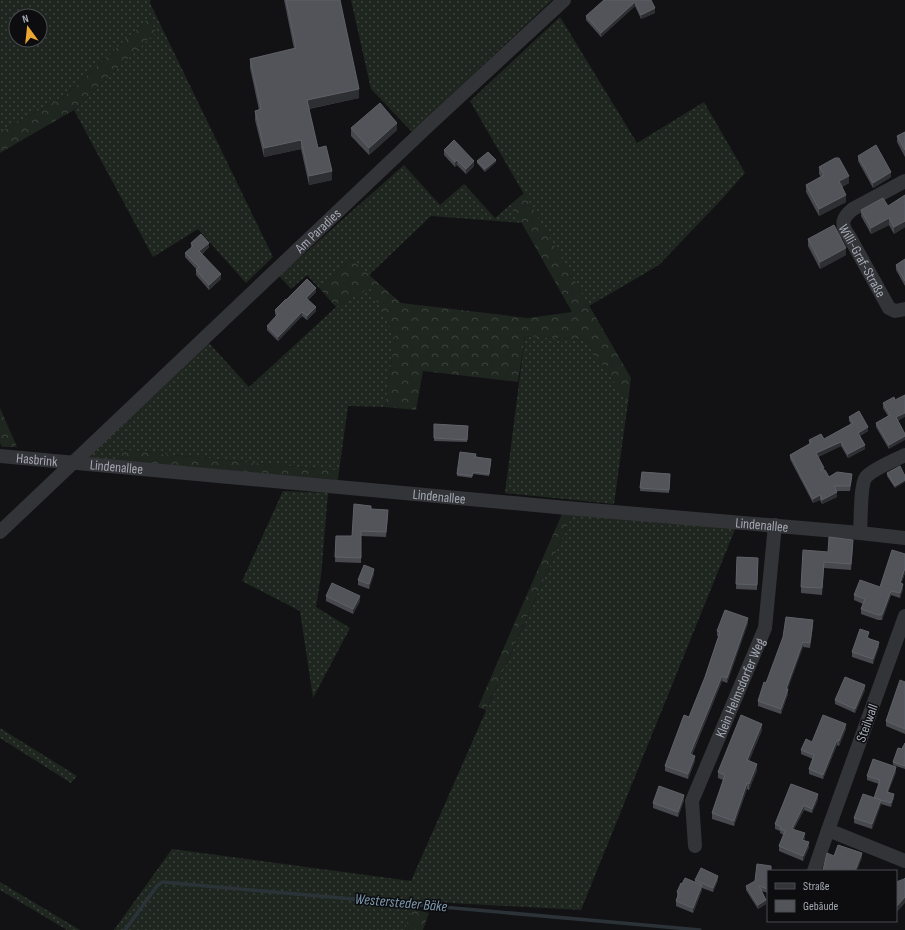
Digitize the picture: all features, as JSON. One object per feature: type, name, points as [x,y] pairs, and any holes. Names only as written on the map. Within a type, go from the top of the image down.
[{"type":"street","name":"Am Paradies","points":[[74,462],[424,130],[564,0]]},
{"type":"street","name":"Willi-Graf-Straße","points":[[905,181],[853,209],[846,215],[844,222],[844,229],[889,308],[895,311],[905,309]]},
{"type":"street","points":[[860,533],[864,479],[870,474],[905,455]]},
{"type":"street","name":"Hasbrink","points":[[0,456],[74,462]]},
{"type":"street","name":"Lindenallee","points":[[0,532],[74,462],[559,508],[775,525],[905,538]]},
{"type":"street","name":"Klein Helmsdorfer Weg","points":[[695,846],[692,801],[764,628],[775,525]]},
{"type":"street","name":"Steilwall","points":[[814,870],[905,616]]},
{"type":"street","points":[[828,830],[905,861]]},
{"type":"green space","points":[[0,0],[151,0],[150,3],[273,257],[246,283],[198,229],[153,257],[74,110],[156,32],[149,18],[66,95],[0,132]]},
{"type":"green space","points":[[351,0],[552,0],[412,132],[371,89]]},
{"type":"green space","points":[[560,17],[637,143],[704,102],[745,173],[659,265],[589,306],[470,101]]},
{"type":"green space","points":[[149,18],[156,32],[74,110],[0,153],[0,132],[66,95]]},
{"type":"green space","points":[[404,165],[440,205],[464,184],[495,218],[511,204],[523,223],[431,216],[369,275],[351,259],[320,289],[307,275],[291,289],[279,276]]},
{"type":"green space","points":[[524,193],[631,378],[628,402],[585,340],[525,336],[518,382],[423,371],[416,410],[385,407],[395,336],[370,288],[336,307],[320,289],[351,259],[401,303],[528,318],[572,312],[511,204]]},
{"type":"green space","points":[[370,287],[395,336],[385,407],[348,406],[339,471],[122,450],[121,461],[86,457],[208,342],[249,387],[336,307]]},
{"type":"green space","points":[[525,336],[585,340],[628,402],[614,504],[505,493]]},
{"type":"green space","points":[[0,408],[17,447],[2,447],[0,443]]},
{"type":"green space","points":[[122,450],[339,471],[338,480],[121,461]]},
{"type":"green space","points":[[283,491],[328,493],[321,576],[316,607],[350,628],[313,698],[300,611],[242,581]]},
{"type":"green space","points":[[573,513],[736,527],[581,910],[415,901],[405,930],[114,930],[172,849],[411,881]]},
{"type":"green space","points":[[573,513],[486,710],[478,707],[562,514]]},
{"type":"green space","points":[[0,728],[77,776],[71,783],[0,738]]},
{"type":"green space","points":[[0,882],[80,930],[67,930],[0,890]]},
{"type":"green space","points":[[412,909],[429,913],[423,930],[405,930]]},
{"type":"building","points":[[286,0],[340,0],[359,89],[307,100],[318,148],[326,146],[332,171],[309,176],[301,140],[264,148],[255,111],[261,109],[250,59],[296,48]]},
{"type":"building","points":[[604,0],[651,0],[655,8],[641,15],[635,2],[601,33],[586,16]]},
{"type":"building","points":[[380,103],[397,123],[369,148],[351,128]]},
{"type":"building","points":[[905,132],[905,150],[897,136]]},
{"type":"building","points":[[454,140],[474,161],[466,169],[457,160],[455,162],[444,150]]},
{"type":"building","points":[[876,145],[891,172],[873,183],[858,156]]},
{"type":"building","points":[[488,152],[496,160],[485,169],[477,161]]},
{"type":"building","points":[[835,158],[839,158],[849,176],[839,181],[846,195],[819,209],[806,185],[824,175],[819,167]]},
{"type":"building","points":[[905,195],[905,221],[894,227],[889,218],[871,228],[861,210],[883,198],[888,206]]},
{"type":"building","points":[[834,225],[846,248],[820,262],[808,239]]},
{"type":"building","points":[[201,234],[209,243],[199,251],[221,274],[209,285],[196,270],[199,267],[185,253],[193,246],[191,243]]},
{"type":"building","points":[[905,259],[905,281],[896,265]]},
{"type":"building","points":[[307,279],[316,288],[306,298],[316,307],[307,316],[302,312],[278,337],[267,326],[278,314],[275,310]]},
{"type":"building","points":[[905,395],[905,413],[896,417],[905,436],[889,445],[876,423],[890,415],[883,403],[894,397],[895,400]]},
{"type":"building","points":[[859,411],[868,427],[858,433],[865,445],[848,454],[841,442],[816,453],[824,468],[820,470],[825,470],[829,477],[837,472],[852,474],[850,486],[834,486],[837,492],[822,500],[820,495],[813,499],[790,455],[811,443],[809,440],[821,434],[824,439],[853,423],[849,417]]},
{"type":"building","points":[[434,424],[468,426],[467,440],[434,438]]},
{"type":"building","points":[[460,452],[476,454],[475,457],[491,459],[489,474],[473,472],[472,476],[457,474]]},
{"type":"building","points":[[900,466],[905,476],[905,480],[895,486],[887,473]]},
{"type":"building","points":[[642,472],[670,474],[669,490],[640,488]]},
{"type":"building","points":[[354,504],[371,506],[371,509],[388,510],[386,532],[361,531],[361,558],[335,557],[336,536],[352,536]]},
{"type":"building","points":[[829,537],[853,540],[851,564],[824,562],[822,588],[801,587],[803,550],[828,552]]},
{"type":"building","points":[[892,550],[905,554],[905,568],[900,583],[903,584],[900,593],[891,591],[882,615],[861,609],[865,599],[854,595],[860,580],[880,587]]},
{"type":"building","points":[[737,557],[758,558],[757,585],[736,584]]},
{"type":"building","points":[[364,565],[374,569],[369,584],[358,580]]},
{"type":"building","points":[[332,583],[360,596],[353,609],[326,596]]},
{"type":"building","points":[[725,610],[748,618],[727,678],[722,676],[690,754],[695,756],[688,774],[665,766],[684,715],[689,717],[705,677],[720,632],[717,631]]},
{"type":"building","points":[[786,617],[813,620],[810,643],[803,642],[786,689],[788,689],[781,709],[758,701],[764,682],[766,683],[783,637]]},
{"type":"building","points":[[860,629],[869,632],[867,638],[879,642],[873,659],[852,652]]},
{"type":"building","points":[[845,677],[865,685],[855,709],[835,700]]},
{"type":"building","points":[[900,680],[905,682],[905,729],[886,721]]},
{"type":"building","points":[[741,715],[762,724],[747,760],[757,764],[749,784],[747,783],[734,821],[712,813],[725,775],[718,772]]},
{"type":"building","points":[[823,715],[846,724],[839,741],[837,740],[823,775],[809,769],[814,755],[801,750],[806,739],[812,742]]},
{"type":"building","points":[[905,743],[905,766],[893,762],[898,748],[902,749]]},
{"type":"building","points":[[873,759],[896,767],[887,792],[894,794],[891,803],[874,798],[880,780],[867,776]]},
{"type":"building","points":[[791,784],[818,794],[812,809],[804,805],[792,829],[805,833],[802,840],[809,842],[803,856],[779,846],[785,831],[780,829],[781,827],[775,824]]},
{"type":"building","points":[[659,786],[684,795],[678,812],[653,803]]},
{"type":"building","points":[[863,794],[881,800],[872,824],[854,818]]},
{"type":"building","points":[[838,845],[862,853],[855,870],[823,870],[827,853],[834,856]]},
{"type":"building","points":[[757,864],[771,866],[771,870],[767,870],[767,889],[759,886],[766,900],[758,905],[746,886],[755,881]]},
{"type":"building","points":[[701,868],[718,876],[713,888],[695,880]]},
{"type":"building","points":[[685,878],[702,885],[693,908],[676,901],[679,893],[677,892]]},
{"type":"building","points":[[905,878],[905,897],[897,906],[897,882]]},
{"type":"waterway","name":"Westersteder Bäke","points":[[125,930],[157,886],[162,882],[700,930]]}]
